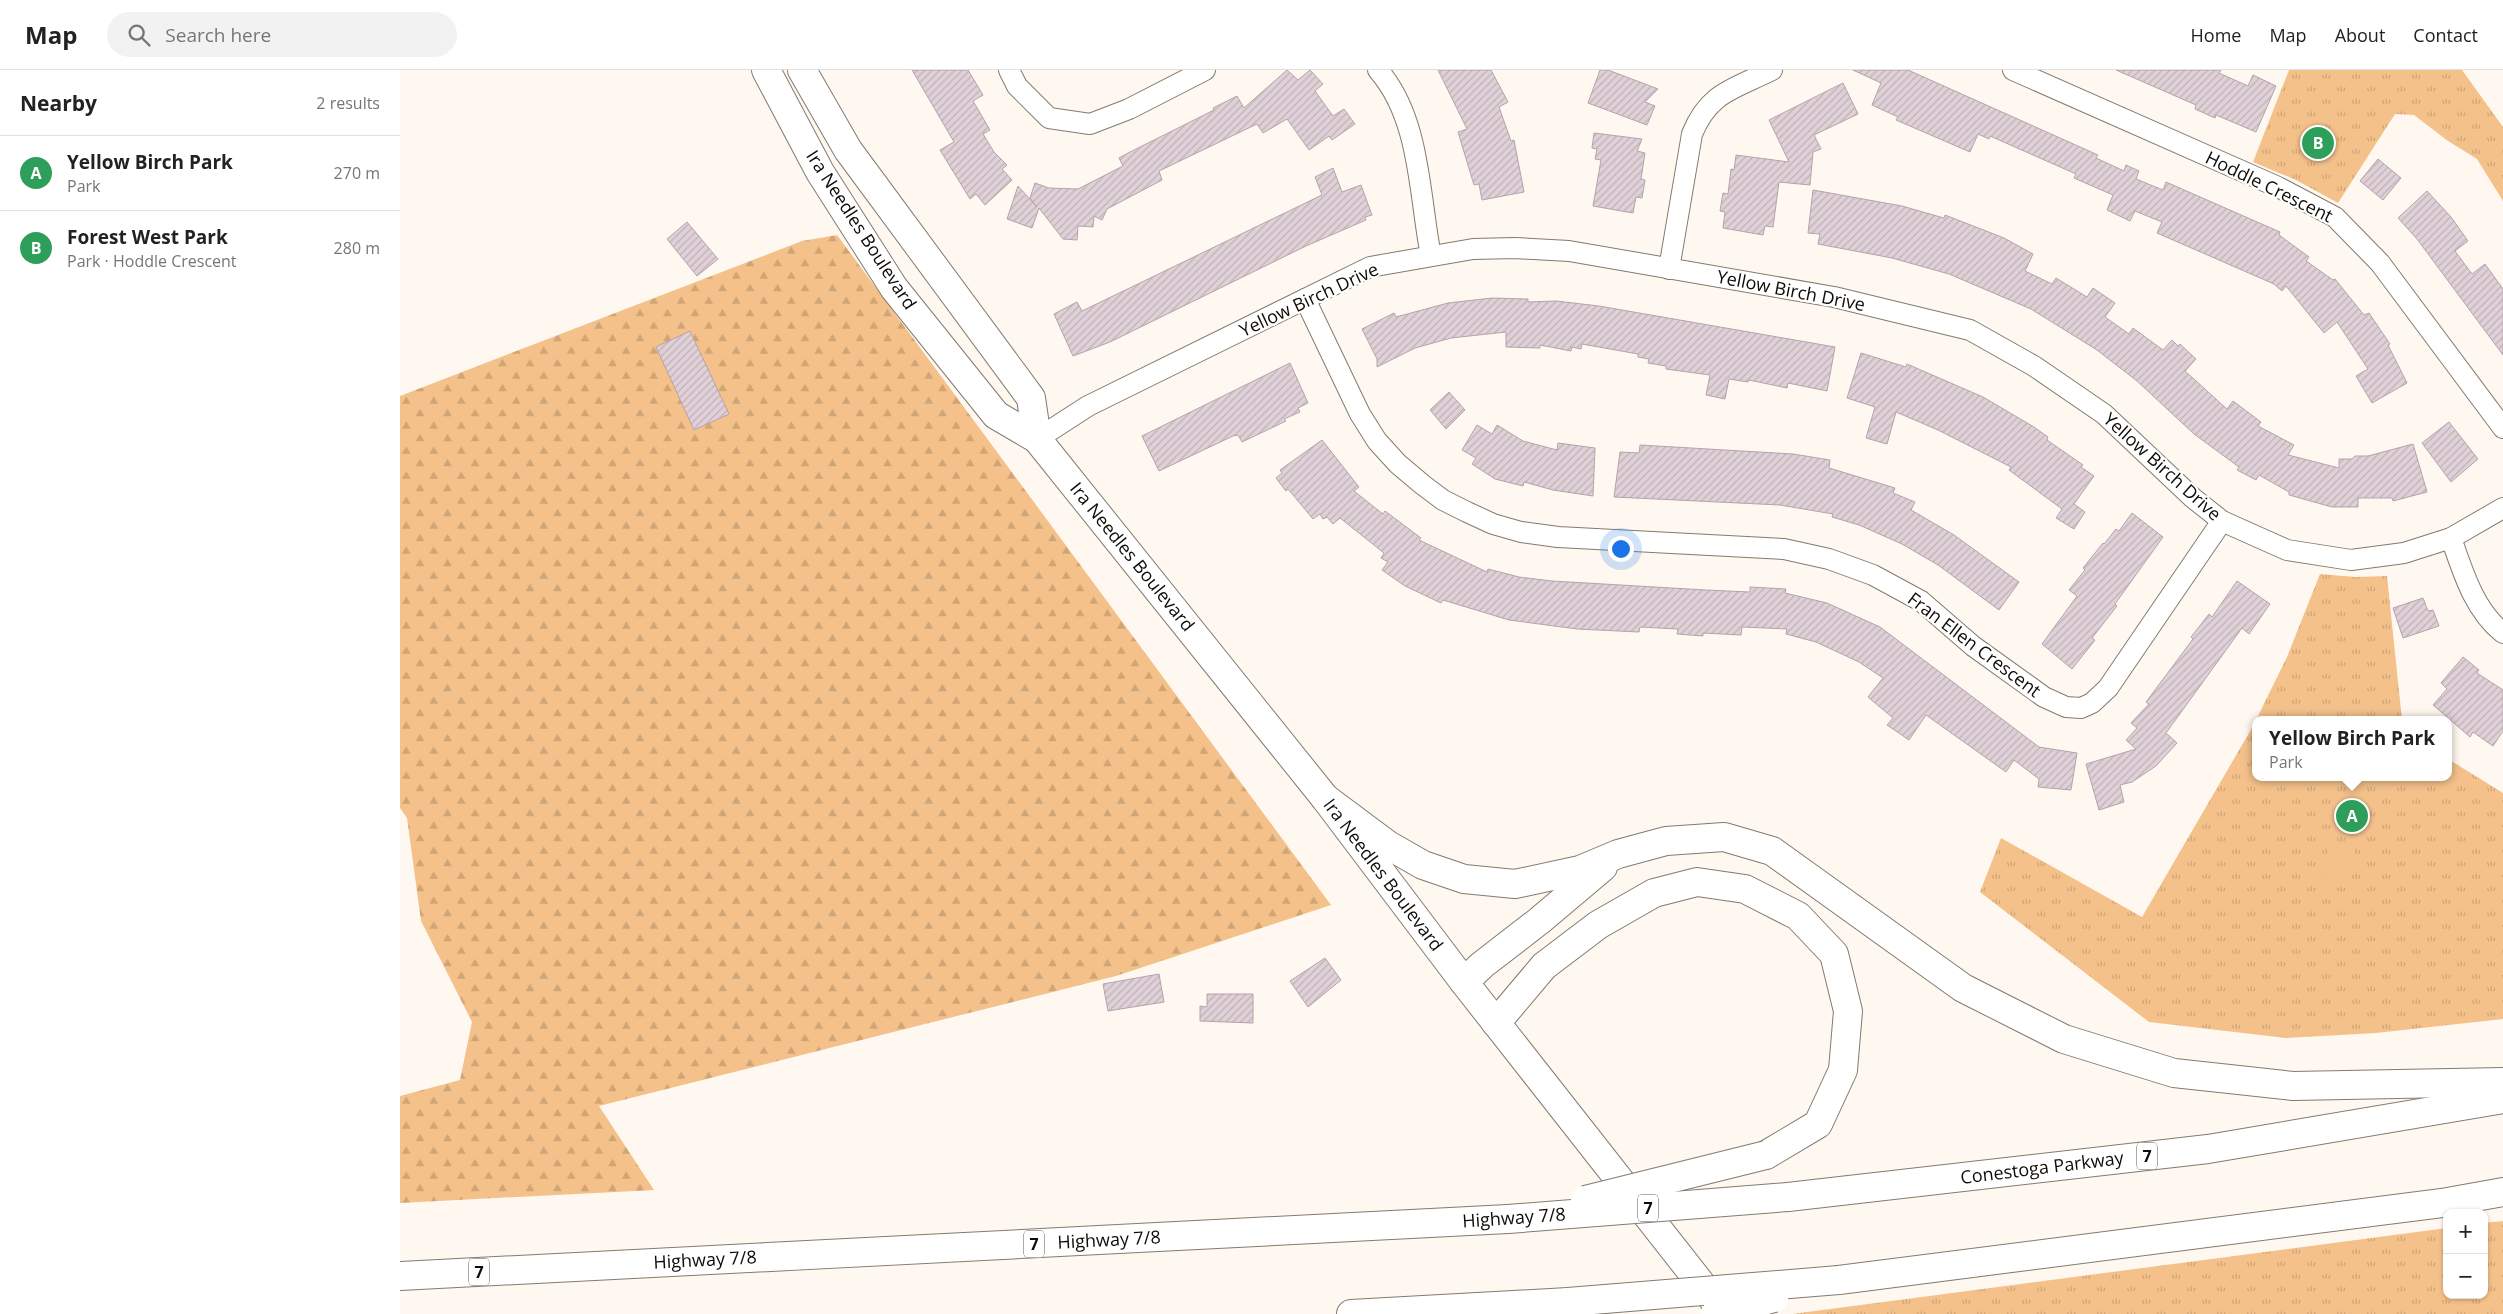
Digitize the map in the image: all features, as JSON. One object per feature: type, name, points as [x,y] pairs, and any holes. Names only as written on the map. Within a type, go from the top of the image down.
[{"type":"main road","name":"Ira Needles Boulevard","points":[[766,70],[820,172],[894,288],[996,415],[1038,439],[1325,798],[1464,982],[1724,1314]]},
{"type":"main road","name":"Ira Needles Boulevard","points":[[802,70],[848,150],[1031,398],[1038,439]]},
{"type":"main road","points":[[1325,798],[1388,845],[1423,865],[1464,879],[1515,884],[1580,870],[1618,854],[1666,841],[1724,837],[1772,851],[1963,988],[2064,1039],[2174,1073],[2293,1086],[2503,1082]]},
{"type":"main road","points":[[1464,982],[1482,965],[1539,921],[1618,854]]},
{"type":"main road","points":[[1496,1023],[1544,966],[1598,925],[1654,893],[1697,882],[1745,888],[1798,916],[1834,954],[1848,1011],[1843,1070],[1818,1124],[1766,1155],[1508,1219]]},
{"type":"main road","name":"Conestoga Parkway","points":[[1788,1197],[2208,1149],[2503,1099]]},
{"type":"main road","points":[[1351,1314],[1568,1302],[1838,1280],[2442,1203],[2503,1192]]},
{"type":"main road","name":"Highway 7/8","points":[[400,1276],[1508,1219],[1788,1197]]},
{"type":"main road","points":[[1696,1278],[1710,1314]]},
{"type":"main road","points":[[1715,1314],[1838,1280]]},
{"type":"street","points":[[1009,70],[1017,86],[1049,118],[1090,124],[1129,109],[1205,70]]},
{"type":"street","points":[[1378,70],[1398,98],[1408,127],[1431,256]]},
{"type":"street","points":[[1669,269],[1692,134],[1698,117],[1713,99],[1772,70]]},
{"type":"street","name":"Hoddle Crescent","points":[[2013,70],[2278,187],[2335,217],[2380,263],[2503,428]]},
{"type":"street","name":"Yellow Birch Drive","points":[[1038,439],[1088,406],[1370,267],[1473,249],[1515,248],[1568,251],[1834,297],[1970,330],[2034,366],[2104,414],[2193,498],[2222,521],[2287,550],[2351,560],[2404,553],[2451,538],[2503,508]]},
{"type":"street","name":"Fran Ellen Crescent","points":[[1305,300],[1360,414],[1377,442],[1398,464],[1442,500],[1493,524],[1522,532],[1600,540],[1784,549],[1829,559],[1873,575],[1921,601],[1973,646],[2044,698],[2066,707],[2081,708],[2092,703],[2108,688],[2222,521]]},
{"type":"street","points":[[2451,538],[2471,590],[2482,610],[2503,633]]},
{"type":"green space","points":[[2289,70],[2462,70],[2503,127],[2503,201],[2477,159],[2448,141],[2414,115],[2395,114],[2338,203],[2296,180],[2253,162]]},
{"type":"green space","points":[[837,235],[1331,905],[1116,976],[599,1106],[654,1190],[400,1203],[400,1096],[460,1080],[472,1022],[421,921],[407,818],[400,808],[400,396],[802,241]]},
{"type":"green space","points":[[2320,574],[2355,577],[2387,576],[2402,716],[2258,716],[2287,657]]},
{"type":"green space","points":[[2252,728],[2252,781],[2452,781],[2452,761],[2503,793],[2503,1019],[2376,1033],[2286,1038],[2149,1022],[1980,892],[2001,838],[2142,917]]},
{"type":"green space","points":[[2330,844],[2355,850],[2347,888],[2321,882]]},
{"type":"green space","points":[[2503,1221],[2503,1314],[1792,1314],[2443,1229],[2443,1299],[2488,1299],[2488,1223]]},
{"type":"building","points":[[912,70],[968,70],[983,95],[973,101],[990,130],[983,134],[994,152],[1007,165],[1002,169],[1012,180],[985,205],[976,194],[970,199],[940,150],[954,142]]},
{"type":"building","points":[[1287,70],[1298,80],[1310,70],[1323,84],[1315,91],[1333,116],[1344,109],[1355,124],[1332,140],[1329,136],[1309,150],[1287,119],[1263,133],[1257,124],[1159,171],[1162,180],[1107,209],[1102,220],[1094,216],[1093,227],[1078,226],[1077,240],[1063,239],[1039,208],[1032,228],[1007,219],[1018,186],[1037,207],[1030,198],[1035,183],[1049,188],[1078,189],[1123,166],[1119,158],[1214,110],[1213,108],[1237,96],[1244,108]]},
{"type":"building","points":[[1438,70],[1491,70],[1508,102],[1499,107],[1511,141],[1514,140],[1524,192],[1482,200],[1479,184],[1474,185],[1458,132],[1467,129]]},
{"type":"building","points":[[1600,70],[1608,70],[1658,89],[1645,102],[1655,106],[1647,125],[1588,103]]},
{"type":"building","points":[[1853,70],[1908,70],[2098,155],[2096,158],[2124,171],[2126,165],[2139,171],[2136,179],[2163,190],[2166,182],[2280,232],[2279,235],[2309,257],[2306,261],[2333,280],[2335,279],[2364,315],[2369,313],[2390,344],[2388,345],[2407,383],[2372,403],[2356,376],[2368,369],[2337,322],[2324,333],[2286,286],[2282,291],[2274,284],[2157,233],[2162,222],[2135,211],[2130,221],[2107,210],[2113,195],[2074,178],[2076,174],[1990,136],[1989,139],[1978,134],[1970,152],[1896,120],[1898,117],[1872,105],[1881,83]]},
{"type":"building","points":[[2116,70],[2221,70],[2219,73],[2248,86],[2253,75],[2276,86],[2256,132],[2216,115],[2215,118],[2195,109],[2196,105]]},
{"type":"building","points":[[1843,83],[1858,114],[1814,135],[1821,149],[1813,152],[1810,185],[1779,182],[1773,227],[1765,226],[1763,235],[1723,228],[1725,212],[1720,211],[1723,193],[1728,194],[1731,169],[1734,170],[1736,155],[1789,162],[1769,120]]},
{"type":"building","points":[[1594,133],[1642,139],[1637,151],[1645,153],[1641,179],[1645,180],[1642,198],[1636,197],[1633,213],[1593,206],[1601,160],[1595,159],[1597,149],[1592,148]]},
{"type":"building","points":[[2378,159],[2401,178],[2383,200],[2360,181]]},
{"type":"building","points":[[1333,168],[1342,192],[1361,185],[1372,215],[1365,217],[1366,220],[1306,246],[1110,342],[1073,356],[1054,314],[1077,302],[1082,311],[1322,195],[1315,177]]},
{"type":"building","points":[[1813,190],[1902,206],[1944,218],[1945,215],[2004,238],[2033,254],[2025,271],[2052,284],[2056,278],[2087,297],[2093,288],[2115,303],[2105,317],[2129,334],[2133,328],[2163,350],[2172,340],[2178,346],[2180,344],[2196,359],[2185,371],[2227,409],[2233,401],[2261,422],[2258,426],[2294,445],[2288,455],[2339,468],[2339,459],[2368,456],[2413,444],[2427,492],[2393,501],[2392,498],[2358,498],[2358,507],[2332,507],[2289,495],[2289,492],[2259,475],[2256,480],[2237,470],[2239,467],[2194,434],[2137,381],[2097,350],[2031,309],[1949,274],[1892,258],[1818,244],[1820,234],[1808,233]]},
{"type":"building","points":[[2427,191],[2451,217],[2468,241],[2455,251],[2472,274],[2485,264],[2503,289],[2503,355],[2417,239],[2398,218]]},
{"type":"building","points":[[687,222],[718,259],[697,276],[667,239]]},
{"type":"building","points":[[1492,298],[1528,299],[1528,302],[1556,301],[1599,306],[1835,347],[1827,391],[1788,383],[1787,388],[1749,380],[1748,382],[1729,379],[1725,399],[1706,395],[1710,375],[1666,369],[1666,366],[1648,363],[1649,359],[1638,357],[1638,354],[1582,344],[1581,349],[1572,347],[1571,351],[1540,345],[1540,348],[1506,347],[1506,332],[1451,338],[1415,348],[1377,367],[1377,359],[1362,329],[1394,313],[1396,317],[1448,303]]},
{"type":"building","points":[[690,331],[729,414],[694,430],[656,347]]},
{"type":"building","points":[[1861,353],[1906,367],[1907,364],[1983,397],[2034,427],[2048,437],[2047,440],[2083,465],[2081,467],[2094,476],[2074,504],[2085,512],[2074,529],[2056,518],[2062,509],[2009,470],[2011,467],[1938,430],[1896,412],[1887,444],[1866,438],[1875,407],[1847,398]]},
{"type":"building","points":[[1290,363],[1308,403],[1298,408],[1300,412],[1284,419],[1286,421],[1242,442],[1238,435],[1233,436],[1159,471],[1142,436]]},
{"type":"building","points":[[1449,392],[1465,410],[1446,429],[1430,410]]},
{"type":"building","points":[[2449,422],[2478,459],[2451,482],[2422,443]]},
{"type":"building","points":[[1477,425],[1492,434],[1497,425],[1523,441],[1557,450],[1558,443],[1595,448],[1593,496],[1553,490],[1524,482],[1523,486],[1495,479],[1472,464],[1476,458],[1462,450]]},
{"type":"building","points":[[1322,440],[1359,487],[1354,491],[1383,514],[1385,511],[1421,538],[1419,540],[1487,572],[1488,569],[1519,577],[1552,581],[1706,590],[1750,592],[1750,587],[1786,589],[1785,593],[1827,603],[1880,627],[2039,747],[2077,753],[2071,790],[2038,787],[2039,779],[2014,760],[2006,772],[1926,715],[1909,740],[1887,725],[1893,718],[1868,697],[1883,678],[1859,662],[1816,642],[1786,634],[1787,629],[1742,627],[1741,635],[1703,633],[1703,636],[1677,634],[1678,629],[1640,627],[1639,632],[1577,629],[1509,620],[1443,600],[1441,603],[1405,586],[1382,570],[1388,562],[1381,558],[1384,553],[1340,518],[1333,524],[1327,517],[1323,519],[1320,514],[1313,519],[1288,489],[1286,491],[1276,478],[1282,473],[1280,470]]},
{"type":"building","points":[[1640,445],[1793,454],[1830,460],[1829,468],[1895,488],[1893,493],[1915,502],[1911,510],[1954,535],[2019,582],[1999,610],[1938,565],[1902,544],[1859,525],[1832,517],[1833,514],[1780,505],[1614,497],[1620,452],[1639,453]]},
{"type":"building","points":[[2132,513],[2163,537],[2115,604],[2117,606],[2092,638],[2095,640],[2072,669],[2042,644],[2077,596],[2069,590],[2085,570],[2083,568],[2116,529],[2119,531]]},
{"type":"building","points":[[2237,581],[2270,604],[2249,634],[2242,628],[2166,733],[2177,743],[2156,766],[2132,782],[2120,785],[2124,802],[2099,810],[2086,764],[2136,749],[2126,740],[2137,728],[2131,723],[2149,704],[2146,702],[2193,639],[2191,637],[2209,614],[2212,617]]},
{"type":"building","points":[[2423,598],[2428,611],[2433,610],[2439,626],[2403,638],[2393,608]]},
{"type":"building","points":[[2463,657],[2479,670],[2477,673],[2503,690],[2503,731],[2493,746],[2473,732],[2470,737],[2452,721],[2452,716],[2446,716],[2433,705],[2447,689],[2441,683]]},
{"type":"building","points":[[1325,958],[1341,980],[1308,1007],[1290,981]]},
{"type":"building","points":[[1159,974],[1164,1002],[1108,1011],[1103,984]]},
{"type":"building","points":[[1207,994],[1253,994],[1253,1023],[1200,1021],[1200,1006],[1207,1007]]},
{"type":"place","name":"Forest West Park","points":[[2318,143]]},
{"type":"place","name":"Yellow Birch Park","points":[[2352,816]]}]
